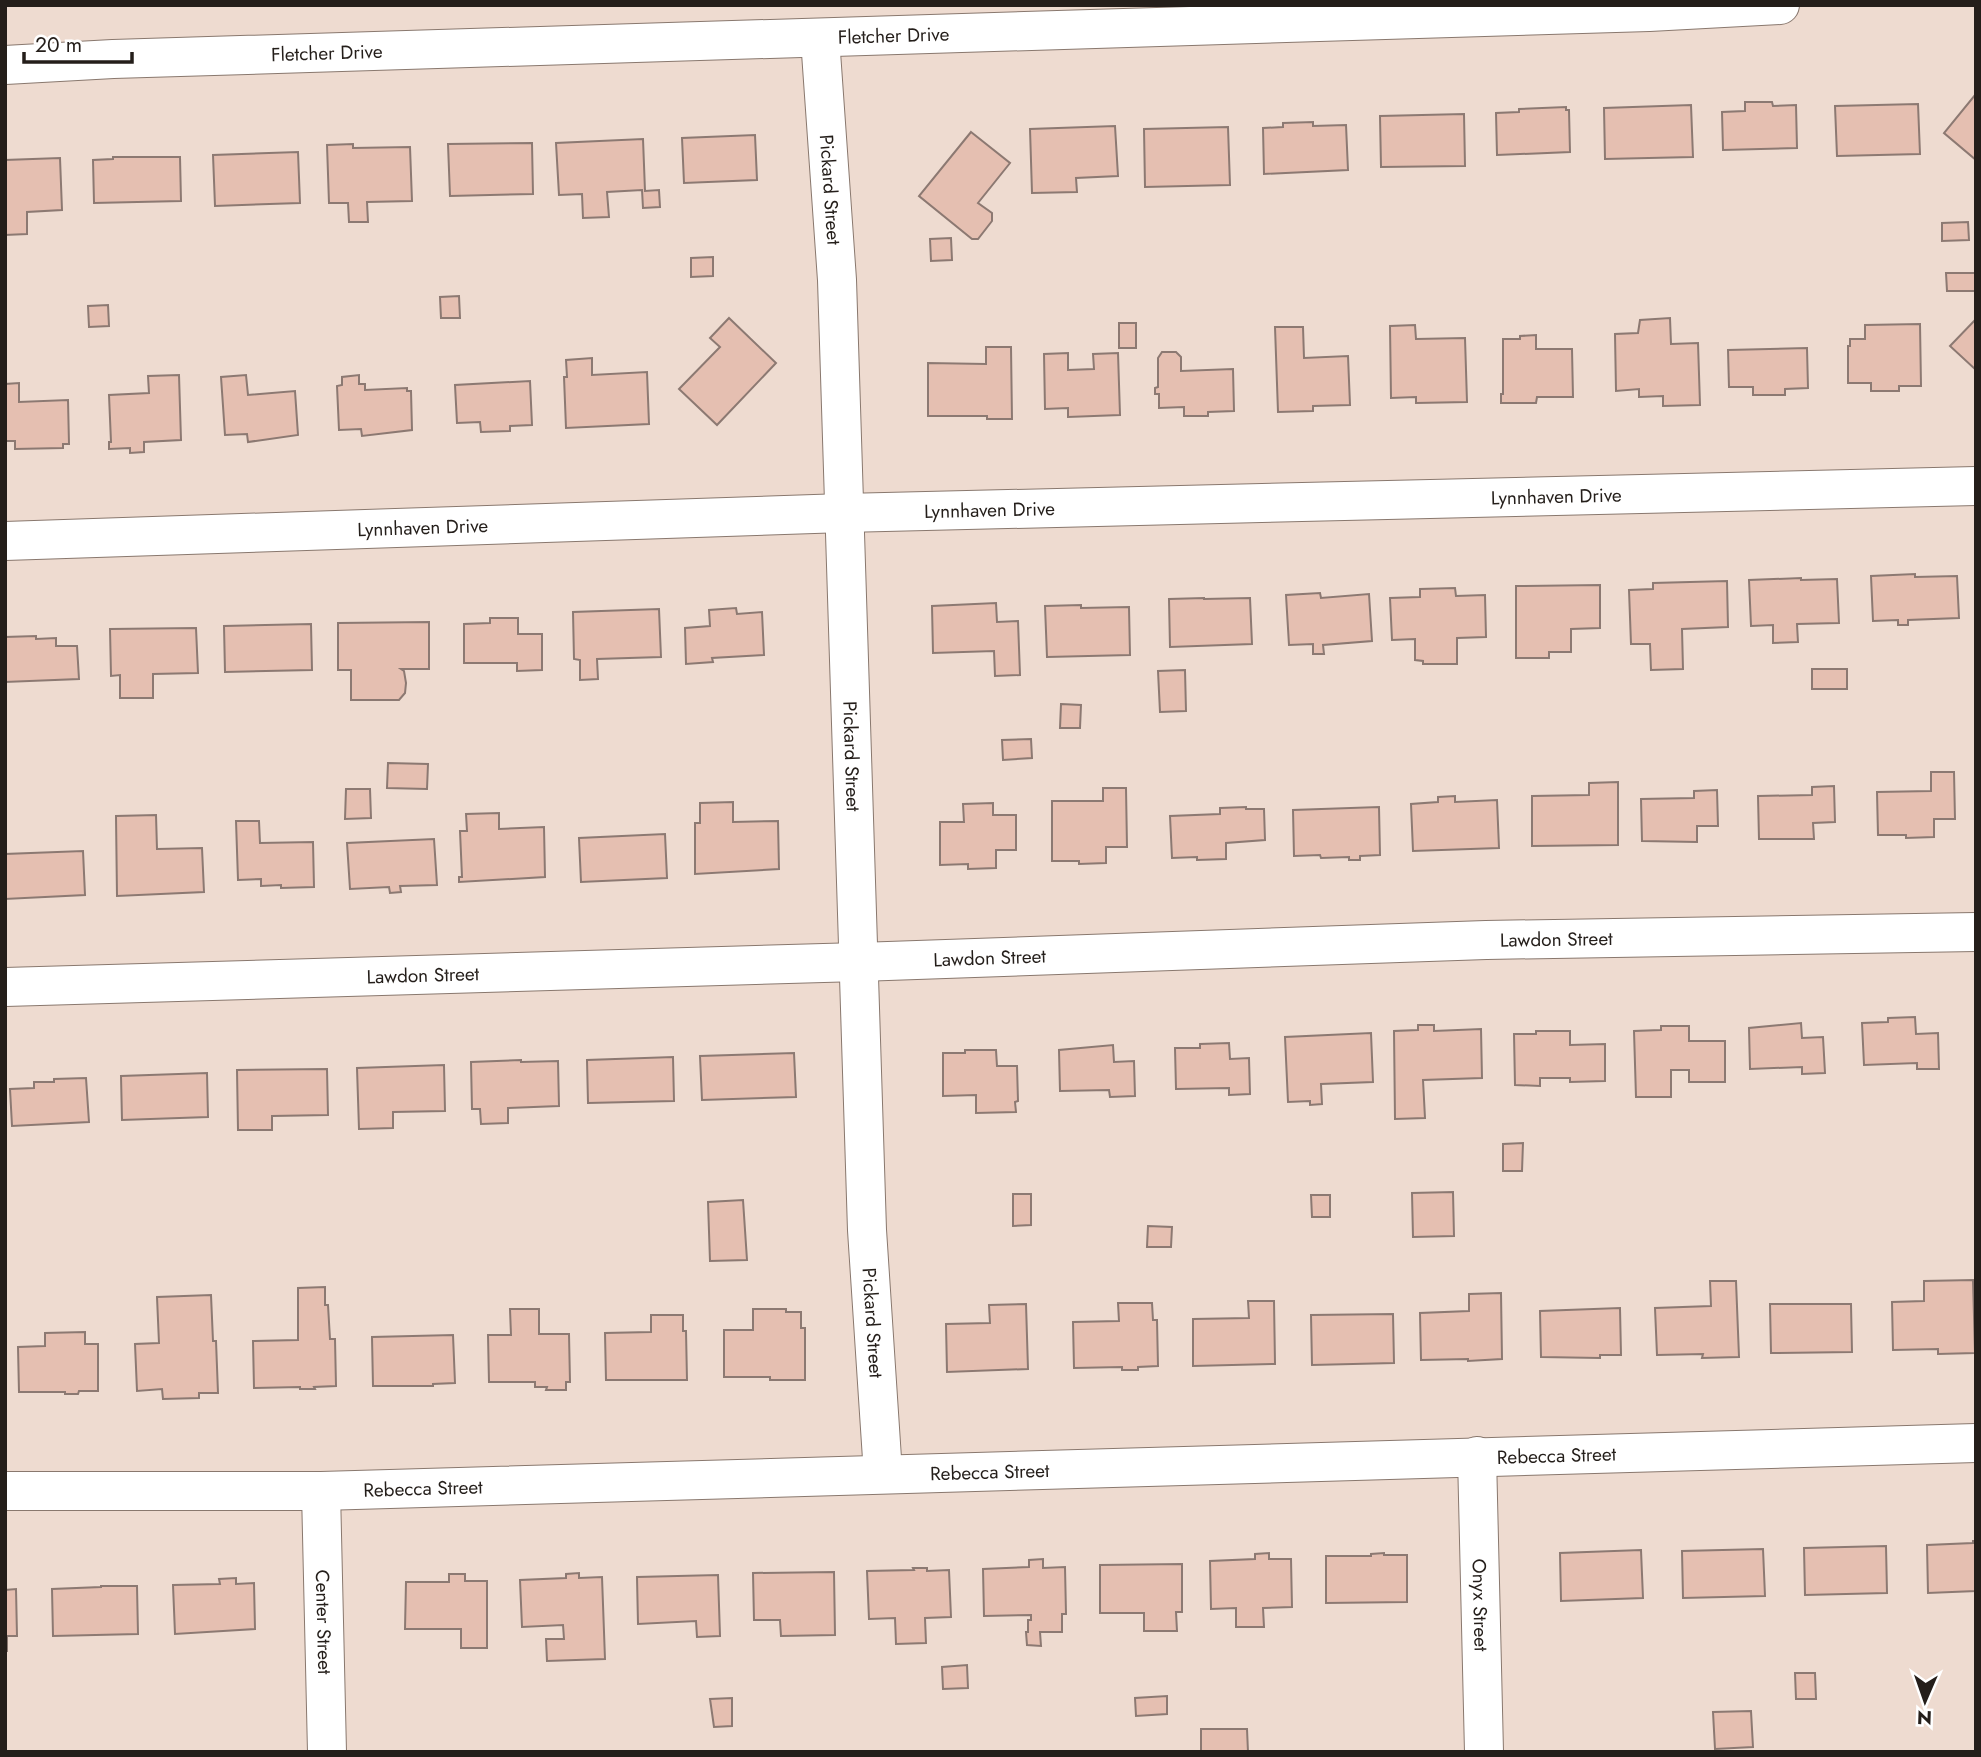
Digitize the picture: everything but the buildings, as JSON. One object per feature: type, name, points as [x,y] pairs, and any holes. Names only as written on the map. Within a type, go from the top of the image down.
[{"type":"street","name":"Fletcher Drive","points":[[5,65],[113,59],[1636,12],[1780,5]]},
{"type":"street","name":"Pickard Street","points":[[820,38],[837,280],[867,1230],[883,1475]]},
{"type":"street","name":"Lynnhaven Drive","points":[[5,541],[844,513],[1976,486]]},
{"type":"street","name":"Lawdon Street","points":[[5,987],[859,962],[1486,940],[1976,932]]},
{"type":"street","name":"Rebecca Street","points":[[5,1491],[321,1491],[1976,1443]]},
{"type":"street","name":"Onyx Street","points":[[1477,1456],[1484,1752]]},
{"type":"street","name":"Center Street","points":[[321,1491],[327,1752]]}]
